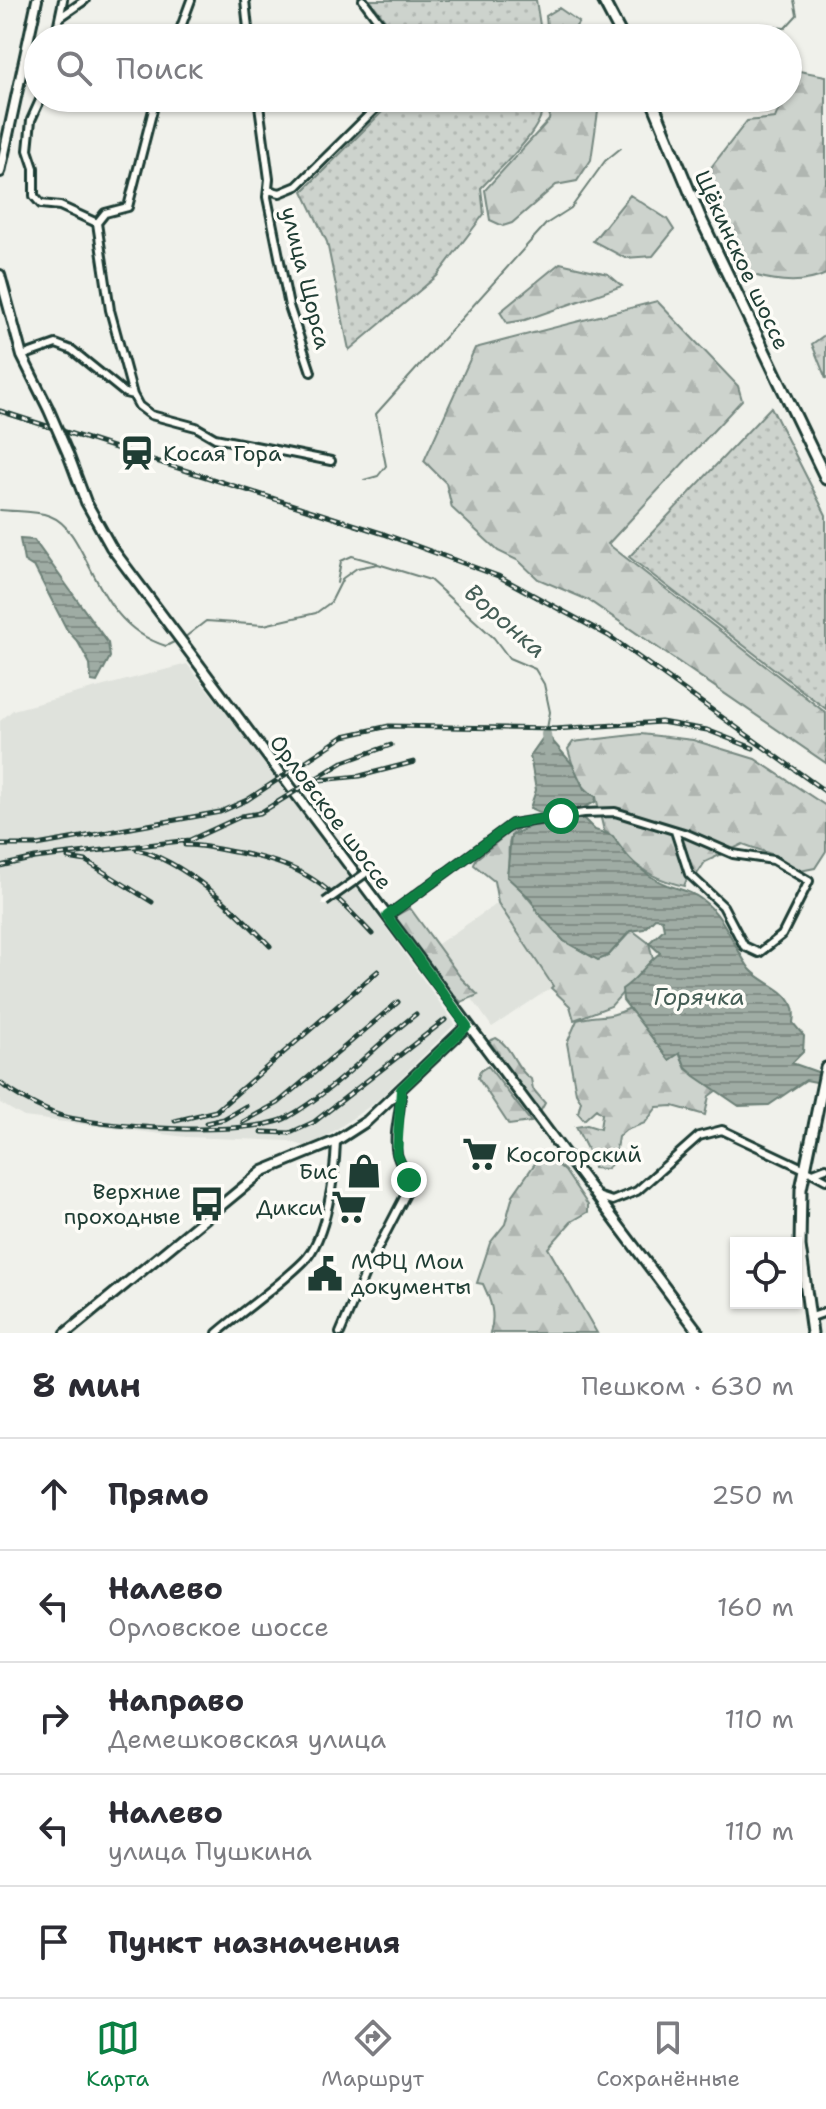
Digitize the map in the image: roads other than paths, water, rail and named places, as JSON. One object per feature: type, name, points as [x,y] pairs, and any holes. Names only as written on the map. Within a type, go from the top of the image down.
[{"type":"main road","points":[[32,24],[37,0]]},
{"type":"main road","points":[[603,0],[616,24]]},
{"type":"main road","points":[[0,172],[24,60]]},
{"type":"main road","name":"Щёкинское шоссе","points":[[657,112],[701,219],[826,479]]},
{"type":"main road","name":"Орловское шоссе","points":[[0,275],[22,356],[48,408],[86,502],[111,547],[695,1331]]},
{"type":"main road","points":[[66,1333],[263,1171],[336,1141],[367,1121],[467,1026]]},
{"type":"main road","points":[[812,1333],[800,1246],[816,1109],[826,1068]]},
{"type":"street","points":[[59,24],[63,0]]},
{"type":"street","points":[[62,16],[85,0]]},
{"type":"street","points":[[182,24],[191,0]]},
{"type":"street","points":[[245,0],[248,24]]},
{"type":"street","points":[[363,0],[381,24]]},
{"type":"street","points":[[35,112],[28,150],[34,168],[34,196],[41,204],[60,206],[97,223]]},
{"type":"street","points":[[152,112],[128,207],[105,213],[97,223],[110,310],[133,395],[139,406],[151,415],[196,427],[215,438],[331,461]]},
{"type":"street","name":"улица Щорса","points":[[260,112],[268,190],[289,306],[311,372]]},
{"type":"street","points":[[268,190],[280,193],[297,186],[372,112]]},
{"type":"street","points":[[22,356],[47,346],[64,347],[125,393],[133,395]]},
{"type":"street","points":[[387,916],[512,824],[584,813],[615,812],[675,831],[733,854],[773,860],[809,881],[782,935],[767,948],[752,952],[739,937],[723,906],[689,874],[675,831]]},
{"type":"street","points":[[325,902],[370,870]]},
{"type":"street","points":[[340,1333],[368,1267],[408,1190],[409,1180],[397,1154],[396,1142],[401,1089]]},
{"type":"street","points":[[597,1196],[612,1201],[637,1191],[699,1136],[711,1130],[722,1130],[826,1180]]},
{"type":"street","points":[[217,1333],[306,1259],[321,1227],[335,1162],[336,1141]]},
{"type":"street","points":[[809,1171],[826,1168]]},
{"type":"street","points":[[809,1318],[826,1312]]},
{"type":"water","points":[[20,539],[34,540],[108,643],[110,657],[97,682],[91,681],[90,664],[67,630],[35,568],[24,561]]},
{"type":"water","name":"Горячка","points":[[542,739],[551,739],[573,765],[584,789],[596,797],[595,802],[585,807],[584,819],[595,830],[613,836],[643,871],[667,885],[693,894],[710,906],[750,969],[788,999],[794,1010],[793,1023],[804,1036],[803,1052],[792,1063],[826,1075],[826,1084],[806,1080],[769,1105],[739,1106],[686,1068],[680,1053],[669,1060],[623,1000],[622,989],[660,953],[649,943],[664,929],[662,919],[655,918],[644,929],[630,931],[608,956],[598,960],[564,941],[538,913],[531,899],[507,877],[511,836],[530,826],[560,824],[562,819],[560,811],[539,812],[530,808],[536,790],[530,756]]},
{"type":"waterway","points":[[789,24],[797,15],[794,0]]},
{"type":"waterway","points":[[364,480],[378,476],[386,466],[376,414],[546,224],[571,208],[605,161],[621,148]]},
{"type":"waterway","name":"Воронка","points":[[0,510],[44,514],[64,525],[75,539],[107,599],[122,618],[141,634],[166,646],[178,640]]},
{"type":"waterway","points":[[337,583],[341,561],[352,556],[377,563]]},
{"type":"waterway","name":"Воронка","points":[[184,638],[206,621],[264,625],[316,613],[331,602],[343,578],[357,568],[378,564],[430,580],[494,638],[509,658],[535,669],[544,684],[550,712],[546,734]]},
{"type":"waterway","name":"Воронка","points":[[546,734],[548,752]]},
{"type":"railway","points":[[0,411],[384,534],[498,576],[609,636],[826,792]]},
{"type":"railway","points":[[0,845],[37,845],[220,812],[247,800],[344,736],[389,726],[555,729],[661,722],[707,730],[753,748]]},
{"type":"railway","points":[[0,866],[35,858],[190,840],[242,816],[260,813],[343,762],[391,745]]},
{"type":"railway","points":[[320,780],[360,776],[414,762]]},
{"type":"railway","points":[[185,845],[263,858],[299,871],[328,890],[372,934]]},
{"type":"railway","points":[[137,850],[173,864],[191,876],[226,903],[270,946]]},
{"type":"railway","points":[[68,858],[86,861],[152,902]]},
{"type":"railway","points":[[175,1121],[216,1111],[378,971]]},
{"type":"railway","points":[[243,1122],[278,1103],[398,1002]]},
{"type":"railway","points":[[0,1083],[53,1113],[101,1123],[208,1129],[269,1123],[288,1117],[322,1094],[416,1014]]},
{"type":"railway","points":[[262,1132],[290,1133],[314,1122],[445,1020]]},
{"type":"railway","points":[[206,1123],[224,1119],[246,1106]]},
{"type":"place","name":"Косая Гора","points":[[137,453]]},
{"type":"place","name":"Косогорский","points":[[480,1154]]},
{"type":"place","name":"Бис","points":[[364,1171]]},
{"type":"place","name":"Верхние проходные","points":[[207,1204]]},
{"type":"place","name":"Дикси","points":[[349,1207]]},
{"type":"place","name":"МФЦ Мои документы","points":[[325,1274]]}]
